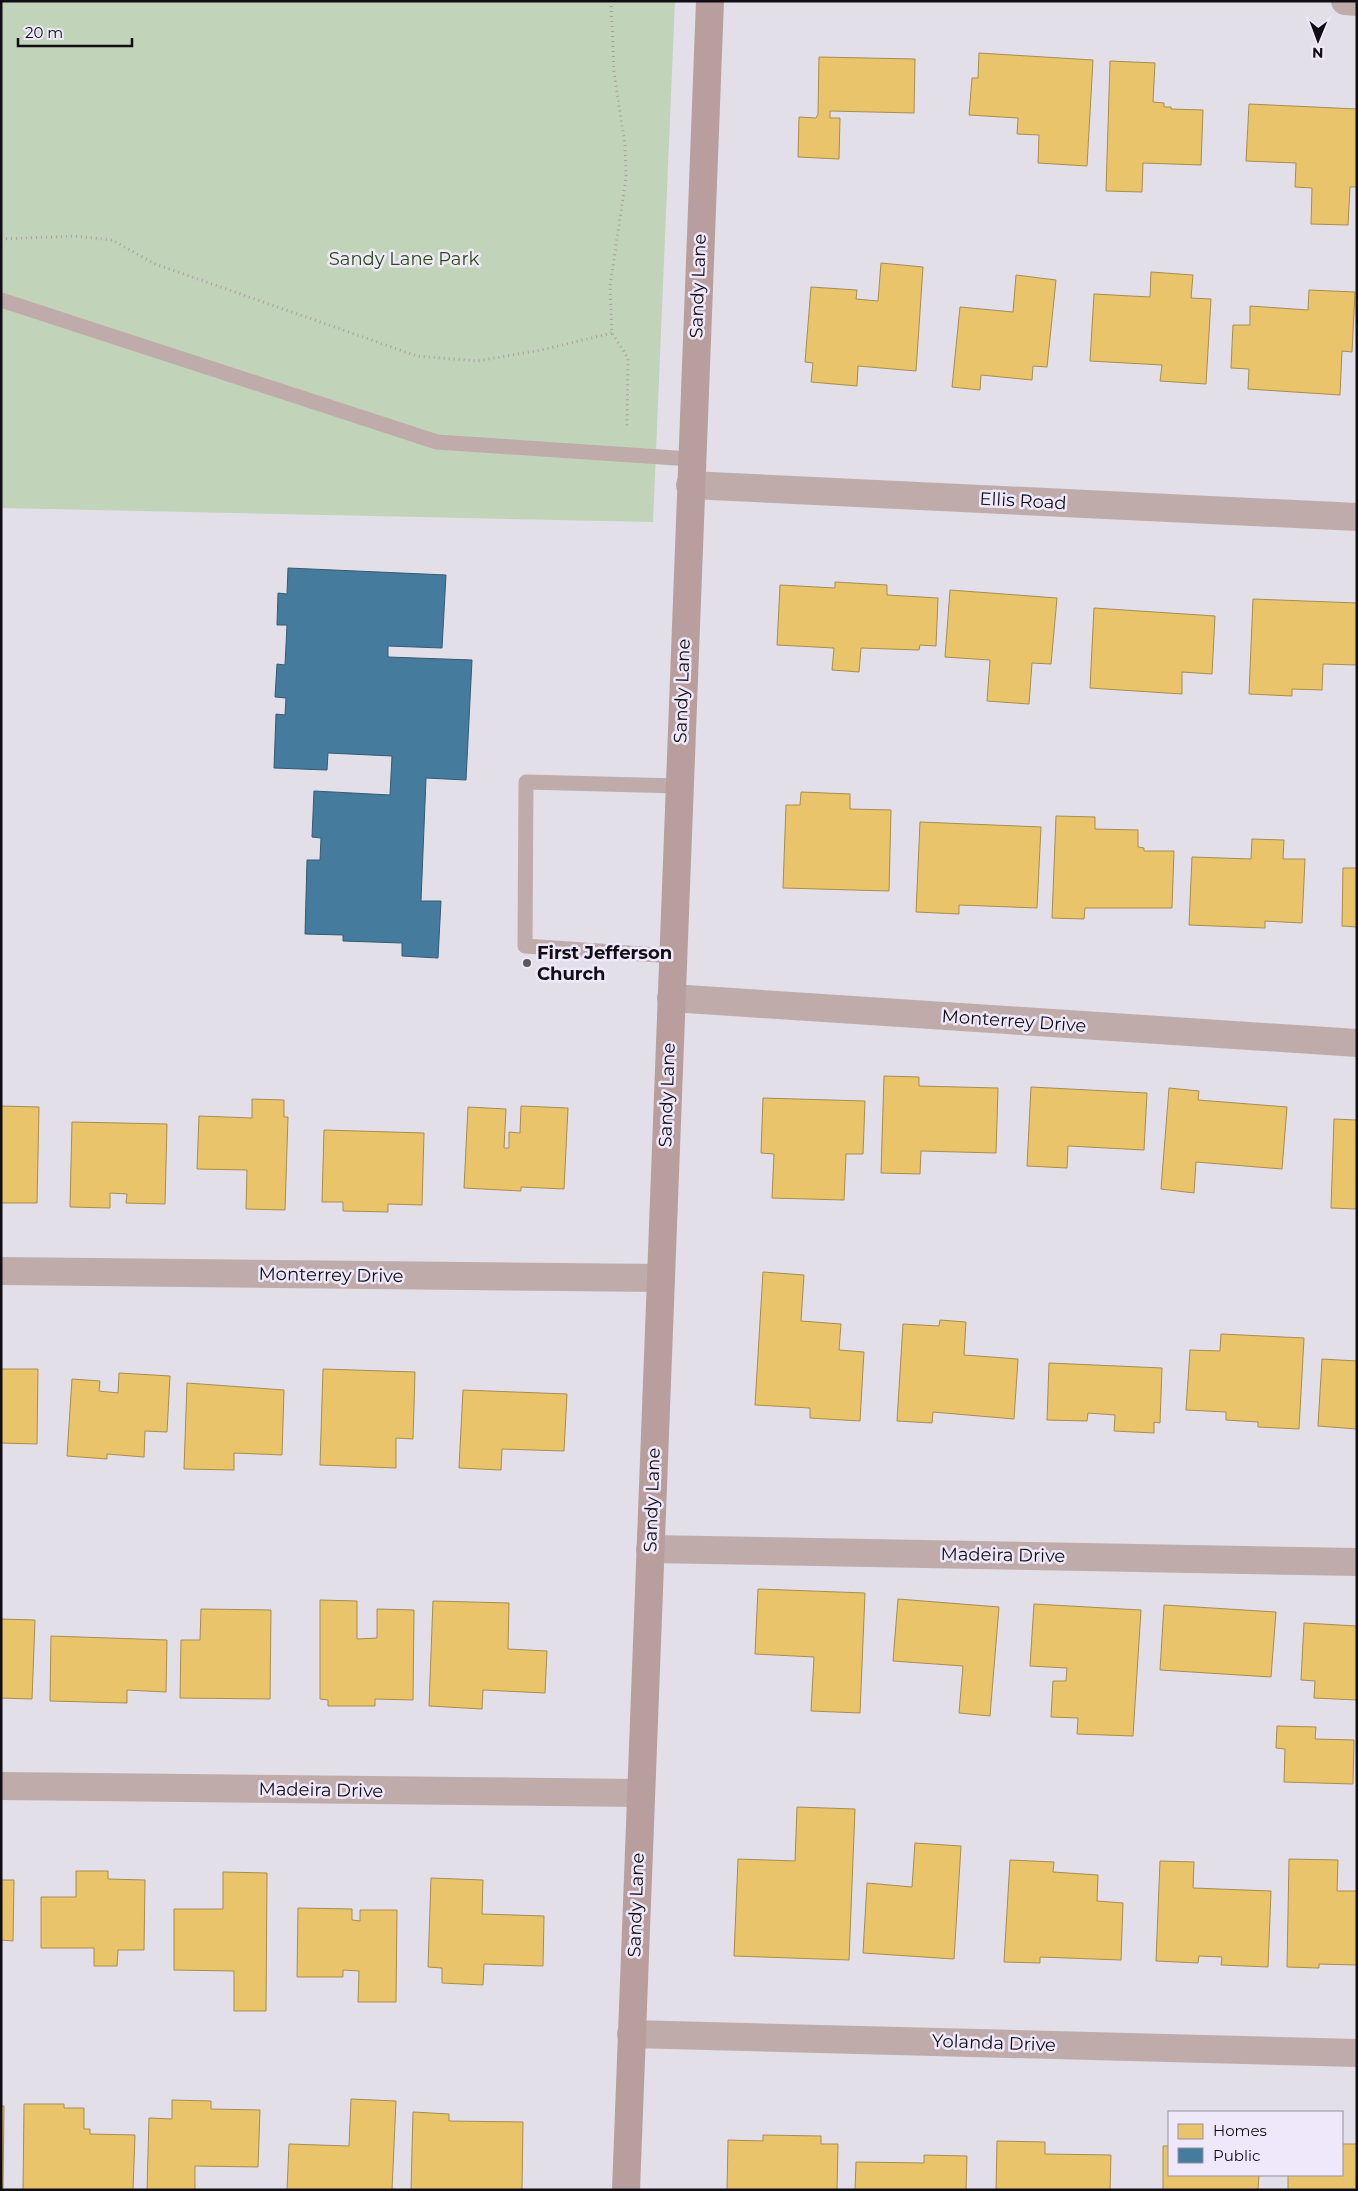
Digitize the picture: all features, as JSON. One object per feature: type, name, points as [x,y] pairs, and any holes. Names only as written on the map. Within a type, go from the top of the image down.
[{"type":"street","name":"Sandy Lane","points":[[626,2190],[690,472],[710,1]]},
{"type":"street","points":[[1345,1],[1357,2]]},
{"type":"street","name":"Ellis Road","points":[[690,472],[1357,517]]},
{"type":"street","name":"Monterrey Drive","points":[[671,998],[1357,1044]]},
{"type":"street","name":"Monterrey Drive","points":[[1,1271],[660,1278]]},
{"type":"street","name":"Madeira Drive","points":[[650,1549],[1357,1562]]},
{"type":"street","name":"Madeira Drive","points":[[1,1786],[641,1793]]},
{"type":"street","name":"Yolanda Drive","points":[[631,2034],[1357,2053]]},
{"type":"lane","points":[[1,300],[437,442],[625,455],[690,472]]},
{"type":"lane","points":[[672,956],[525,946],[526,782],[679,786]]},
{"type":"path","points":[[611,1],[614,72],[625,146],[626,178],[610,286],[612,333],[628,358],[630,382],[625,455]]},
{"type":"path","points":[[1,239],[74,236],[112,240],[154,264],[418,356],[477,361],[541,350],[612,333]]},
{"type":"green space","name":"Sandy Lane Park","points":[[1,1],[675,1],[653,522],[1,508]]},
{"type":"building: Homes","points":[[979,53],[1093,60],[1087,166],[1038,163],[1039,135],[1017,134],[1018,118],[969,115],[972,78],[978,78]]},
{"type":"building: Homes","points":[[819,57],[915,59],[914,113],[830,111],[830,118],[840,118],[839,159],[798,157],[799,117],[816,118],[818,114]]},
{"type":"building: Homes","points":[[1110,61],[1155,63],[1153,102],[1164,103],[1164,107],[1171,107],[1171,109],[1203,110],[1201,165],[1143,163],[1142,192],[1106,191]]},
{"type":"building: Homes","points":[[1249,104],[1357,109],[1357,187],[1350,187],[1348,225],[1311,224],[1312,188],[1295,187],[1296,163],[1246,161]]},
{"type":"building: Homes","points":[[881,263],[923,267],[916,371],[858,366],[857,386],[811,382],[813,363],[805,362],[811,287],[857,290],[856,299],[878,301]]},
{"type":"building: Homes","points":[[1151,272],[1193,275],[1191,298],[1211,299],[1206,384],[1160,381],[1162,365],[1090,361],[1094,294],[1150,297]]},
{"type":"building: Homes","points":[[1016,275],[1056,280],[1047,367],[1033,366],[1032,380],[981,375],[980,390],[952,387],[960,307],[1013,312]]},
{"type":"building: Homes","points":[[1309,290],[1355,292],[1352,352],[1342,351],[1340,395],[1248,389],[1249,369],[1231,368],[1233,325],[1250,325],[1250,306],[1308,310]]},
{"type":"building: Homes","points":[[835,582],[887,585],[887,595],[938,598],[936,646],[920,645],[919,650],[861,648],[859,672],[832,670],[834,648],[777,645],[780,585],[835,588]]},
{"type":"building: Homes","points":[[950,590],[1057,598],[1051,664],[1032,663],[1029,704],[987,701],[990,660],[945,657]]},
{"type":"building: Homes","points":[[1253,599],[1357,603],[1357,665],[1323,664],[1322,690],[1292,689],[1292,696],[1249,694]]},
{"type":"building: Homes","points":[[1094,608],[1215,616],[1212,674],[1182,672],[1182,694],[1090,688]]},
{"type":"building: Homes","points":[[801,792],[850,794],[850,809],[891,810],[889,891],[783,888],[786,805],[800,805]]},
{"type":"building: Homes","points":[[1056,816],[1095,817],[1095,829],[1138,830],[1138,847],[1144,848],[1144,851],[1174,851],[1172,908],[1085,908],[1084,919],[1052,918]]},
{"type":"building: Homes","points":[[920,822],[1041,827],[1037,908],[959,905],[959,914],[916,912]]},
{"type":"building: Homes","points":[[1252,839],[1284,840],[1283,859],[1305,859],[1302,923],[1265,921],[1265,928],[1189,925],[1192,857],[1251,859]]},
{"type":"building: Homes","points":[[1343,868],[1357,868],[1357,927],[1342,926]]},
{"type":"building: Homes","points":[[884,1076],[919,1077],[919,1086],[998,1088],[996,1153],[921,1151],[920,1174],[881,1173]]},
{"type":"building: Homes","points":[[1031,1087],[1147,1093],[1144,1150],[1068,1146],[1067,1168],[1027,1166]]},
{"type":"building: Homes","points":[[1169,1088],[1199,1091],[1198,1100],[1287,1107],[1282,1169],[1196,1162],[1194,1193],[1161,1189]]},
{"type":"building: Homes","points":[[763,1098],[865,1101],[863,1154],[846,1154],[844,1200],[772,1198],[774,1154],[761,1153]]},
{"type":"building: Homes","points":[[252,1099],[284,1100],[284,1117],[288,1117],[285,1210],[246,1209],[247,1170],[197,1169],[199,1116],[252,1118]]},
{"type":"building: Homes","points":[[1,1106],[39,1107],[37,1203],[1,1203]]},
{"type":"building: Homes","points":[[521,1106],[568,1108],[564,1189],[521,1187],[521,1191],[464,1188],[468,1107],[506,1109],[504,1148],[509,1148],[509,1132],[520,1133]]},
{"type":"building: Homes","points":[[1334,1119],[1357,1120],[1357,1209],[1331,1208]]},
{"type":"building: Homes","points":[[72,1122],[167,1124],[165,1204],[126,1203],[127,1194],[110,1193],[110,1208],[70,1207]]},
{"type":"building: Homes","points":[[324,1130],[424,1133],[422,1205],[388,1204],[388,1212],[343,1211],[343,1202],[322,1202]]},
{"type":"building: Homes","points":[[763,1272],[804,1275],[801,1321],[841,1324],[839,1350],[864,1352],[860,1421],[810,1418],[810,1408],[755,1405]]},
{"type":"building: Homes","points":[[940,1320],[966,1322],[964,1355],[1018,1359],[1014,1419],[933,1412],[932,1423],[897,1421],[903,1324],[939,1326]]},
{"type":"building: Homes","points":[[1221,1334],[1304,1338],[1299,1429],[1258,1427],[1258,1422],[1226,1420],[1226,1412],[1186,1410],[1190,1350],[1220,1351]]},
{"type":"building: Homes","points":[[1322,1359],[1357,1361],[1357,1429],[1318,1426]]},
{"type":"building: Homes","points":[[1049,1363],[1162,1368],[1160,1423],[1154,1422],[1154,1433],[1114,1431],[1115,1415],[1088,1413],[1087,1421],[1047,1420]]},
{"type":"building: Homes","points":[[1,1369],[38,1369],[37,1444],[1,1443]]},
{"type":"building: Homes","points":[[323,1369],[415,1372],[413,1439],[396,1438],[396,1468],[320,1465]]},
{"type":"building: Homes","points":[[119,1373],[170,1376],[167,1432],[145,1431],[144,1457],[107,1454],[107,1459],[67,1456],[72,1379],[100,1381],[99,1391],[118,1393]]},
{"type":"building: Homes","points":[[187,1383],[284,1390],[282,1455],[234,1453],[234,1470],[184,1469]]},
{"type":"building: Homes","points":[[463,1390],[567,1394],[564,1451],[502,1449],[501,1470],[459,1468]]},
{"type":"building: Homes","points":[[758,1589],[865,1593],[860,1713],[811,1711],[814,1657],[755,1654]]},
{"type":"building: Homes","points":[[898,1599],[999,1607],[990,1716],[959,1713],[963,1666],[893,1661]]},
{"type":"building: Homes","points":[[320,1600],[357,1601],[357,1639],[377,1638],[377,1609],[414,1610],[413,1700],[375,1699],[375,1706],[328,1706],[328,1700],[320,1699]]},
{"type":"building: Homes","points":[[433,1601],[509,1603],[508,1649],[547,1651],[545,1693],[483,1690],[482,1709],[429,1706]]},
{"type":"building: Homes","points":[[1034,1604],[1141,1610],[1133,1736],[1077,1734],[1078,1718],[1051,1717],[1053,1681],[1066,1681],[1067,1668],[1030,1666]]},
{"type":"building: Homes","points":[[1164,1605],[1276,1612],[1271,1677],[1160,1670]]},
{"type":"building: Homes","points":[[201,1609],[271,1610],[270,1699],[180,1698],[181,1640],[200,1640]]},
{"type":"building: Homes","points":[[1,1619],[35,1620],[32,1699],[1,1698]]},
{"type":"building: Homes","points":[[1304,1623],[1357,1626],[1357,1700],[1314,1698],[1315,1681],[1301,1680]]},
{"type":"building: Homes","points":[[51,1636],[167,1640],[166,1692],[127,1690],[127,1703],[50,1701]]},
{"type":"building: Homes","points":[[1277,1726],[1316,1727],[1315,1739],[1354,1740],[1353,1784],[1284,1782],[1285,1749],[1276,1748]]},
{"type":"building: Homes","points":[[797,1807],[855,1809],[849,1960],[734,1956],[738,1859],[795,1861]]},
{"type":"building: Homes","points":[[915,1843],[961,1846],[954,1959],[863,1953],[867,1883],[912,1887]]},
{"type":"building: Homes","points":[[1289,1859],[1338,1860],[1337,1891],[1357,1891],[1357,1965],[1319,1964],[1319,1968],[1287,1967]]},
{"type":"building: Homes","points":[[1010,1860],[1054,1862],[1053,1872],[1098,1875],[1097,1901],[1123,1903],[1121,1960],[1040,1957],[1040,1963],[1004,1962]]},
{"type":"building: Homes","points":[[1160,1861],[1194,1862],[1193,1888],[1271,1891],[1268,1967],[1221,1965],[1222,1957],[1199,1956],[1198,1963],[1156,1961]]},
{"type":"building: Homes","points":[[76,1871],[108,1871],[108,1879],[145,1880],[144,1950],[118,1950],[117,1966],[94,1966],[94,1948],[41,1948],[41,1897],[76,1897]]},
{"type":"building: Homes","points":[[223,1872],[267,1873],[266,2011],[234,2011],[234,1971],[174,1970],[174,1909],[223,1909]]},
{"type":"building: Homes","points":[[431,1878],[483,1880],[482,1914],[544,1916],[543,1966],[484,1964],[483,1985],[442,1983],[442,1968],[428,1967]]},
{"type":"building: Homes","points":[[1,1880],[14,1880],[13,1941],[1,1940]]},
{"type":"building: Homes","points":[[298,1908],[352,1909],[352,1920],[360,1921],[360,1910],[397,1910],[396,2002],[358,2002],[359,1971],[343,1970],[343,1977],[297,1977]]},
{"type":"building: Homes","points":[[351,2099],[396,2101],[392,2190],[287,2190],[289,2144],[349,2146]]},
{"type":"building: Homes","points":[[172,2100],[211,2101],[211,2109],[260,2110],[258,2167],[195,2166],[195,2190],[147,2190],[149,2118],[172,2119]]},
{"type":"building: Homes","points":[[24,2104],[64,2104],[64,2108],[84,2108],[84,2129],[90,2129],[90,2134],[135,2135],[133,2190],[23,2190]]},
{"type":"building: Homes","points":[[1,2106],[4,2106],[3,2190],[1,2190]]},
{"type":"building: Homes","points":[[413,2112],[449,2114],[449,2121],[523,2122],[522,2190],[411,2190]]},
{"type":"building: Homes","points":[[763,2135],[821,2136],[821,2144],[838,2144],[837,2190],[727,2190],[728,2140],[763,2141]]},
{"type":"building: Homes","points":[[997,2141],[1045,2142],[1045,2154],[1111,2155],[1110,2190],[996,2190]]},
{"type":"building: Homes","points":[[1343,2144],[1357,2144],[1357,2190],[1288,2190],[1288,2176],[1343,2176]]},
{"type":"building: Homes","points":[[1163,2146],[1168,2146],[1168,2176],[1259,2176],[1258,2190],[1163,2190]]},
{"type":"building: Homes","points":[[924,2155],[967,2156],[966,2190],[855,2190],[856,2162],[924,2163]]},
{"type":"building: Public","points":[[288,568],[446,575],[442,648],[388,646],[388,657],[472,660],[466,780],[426,778],[421,901],[441,901],[438,958],[402,956],[402,943],[343,941],[343,935],[305,934],[307,860],[320,860],[321,838],[312,837],[314,791],[390,795],[392,756],[328,753],[327,770],[274,768],[276,714],[285,715],[286,698],[275,697],[277,664],[285,665],[287,625],[277,625],[278,593],[287,594]]},
{"type":"place","name":"First Jefferson Church","points":[[527,963]]}]
